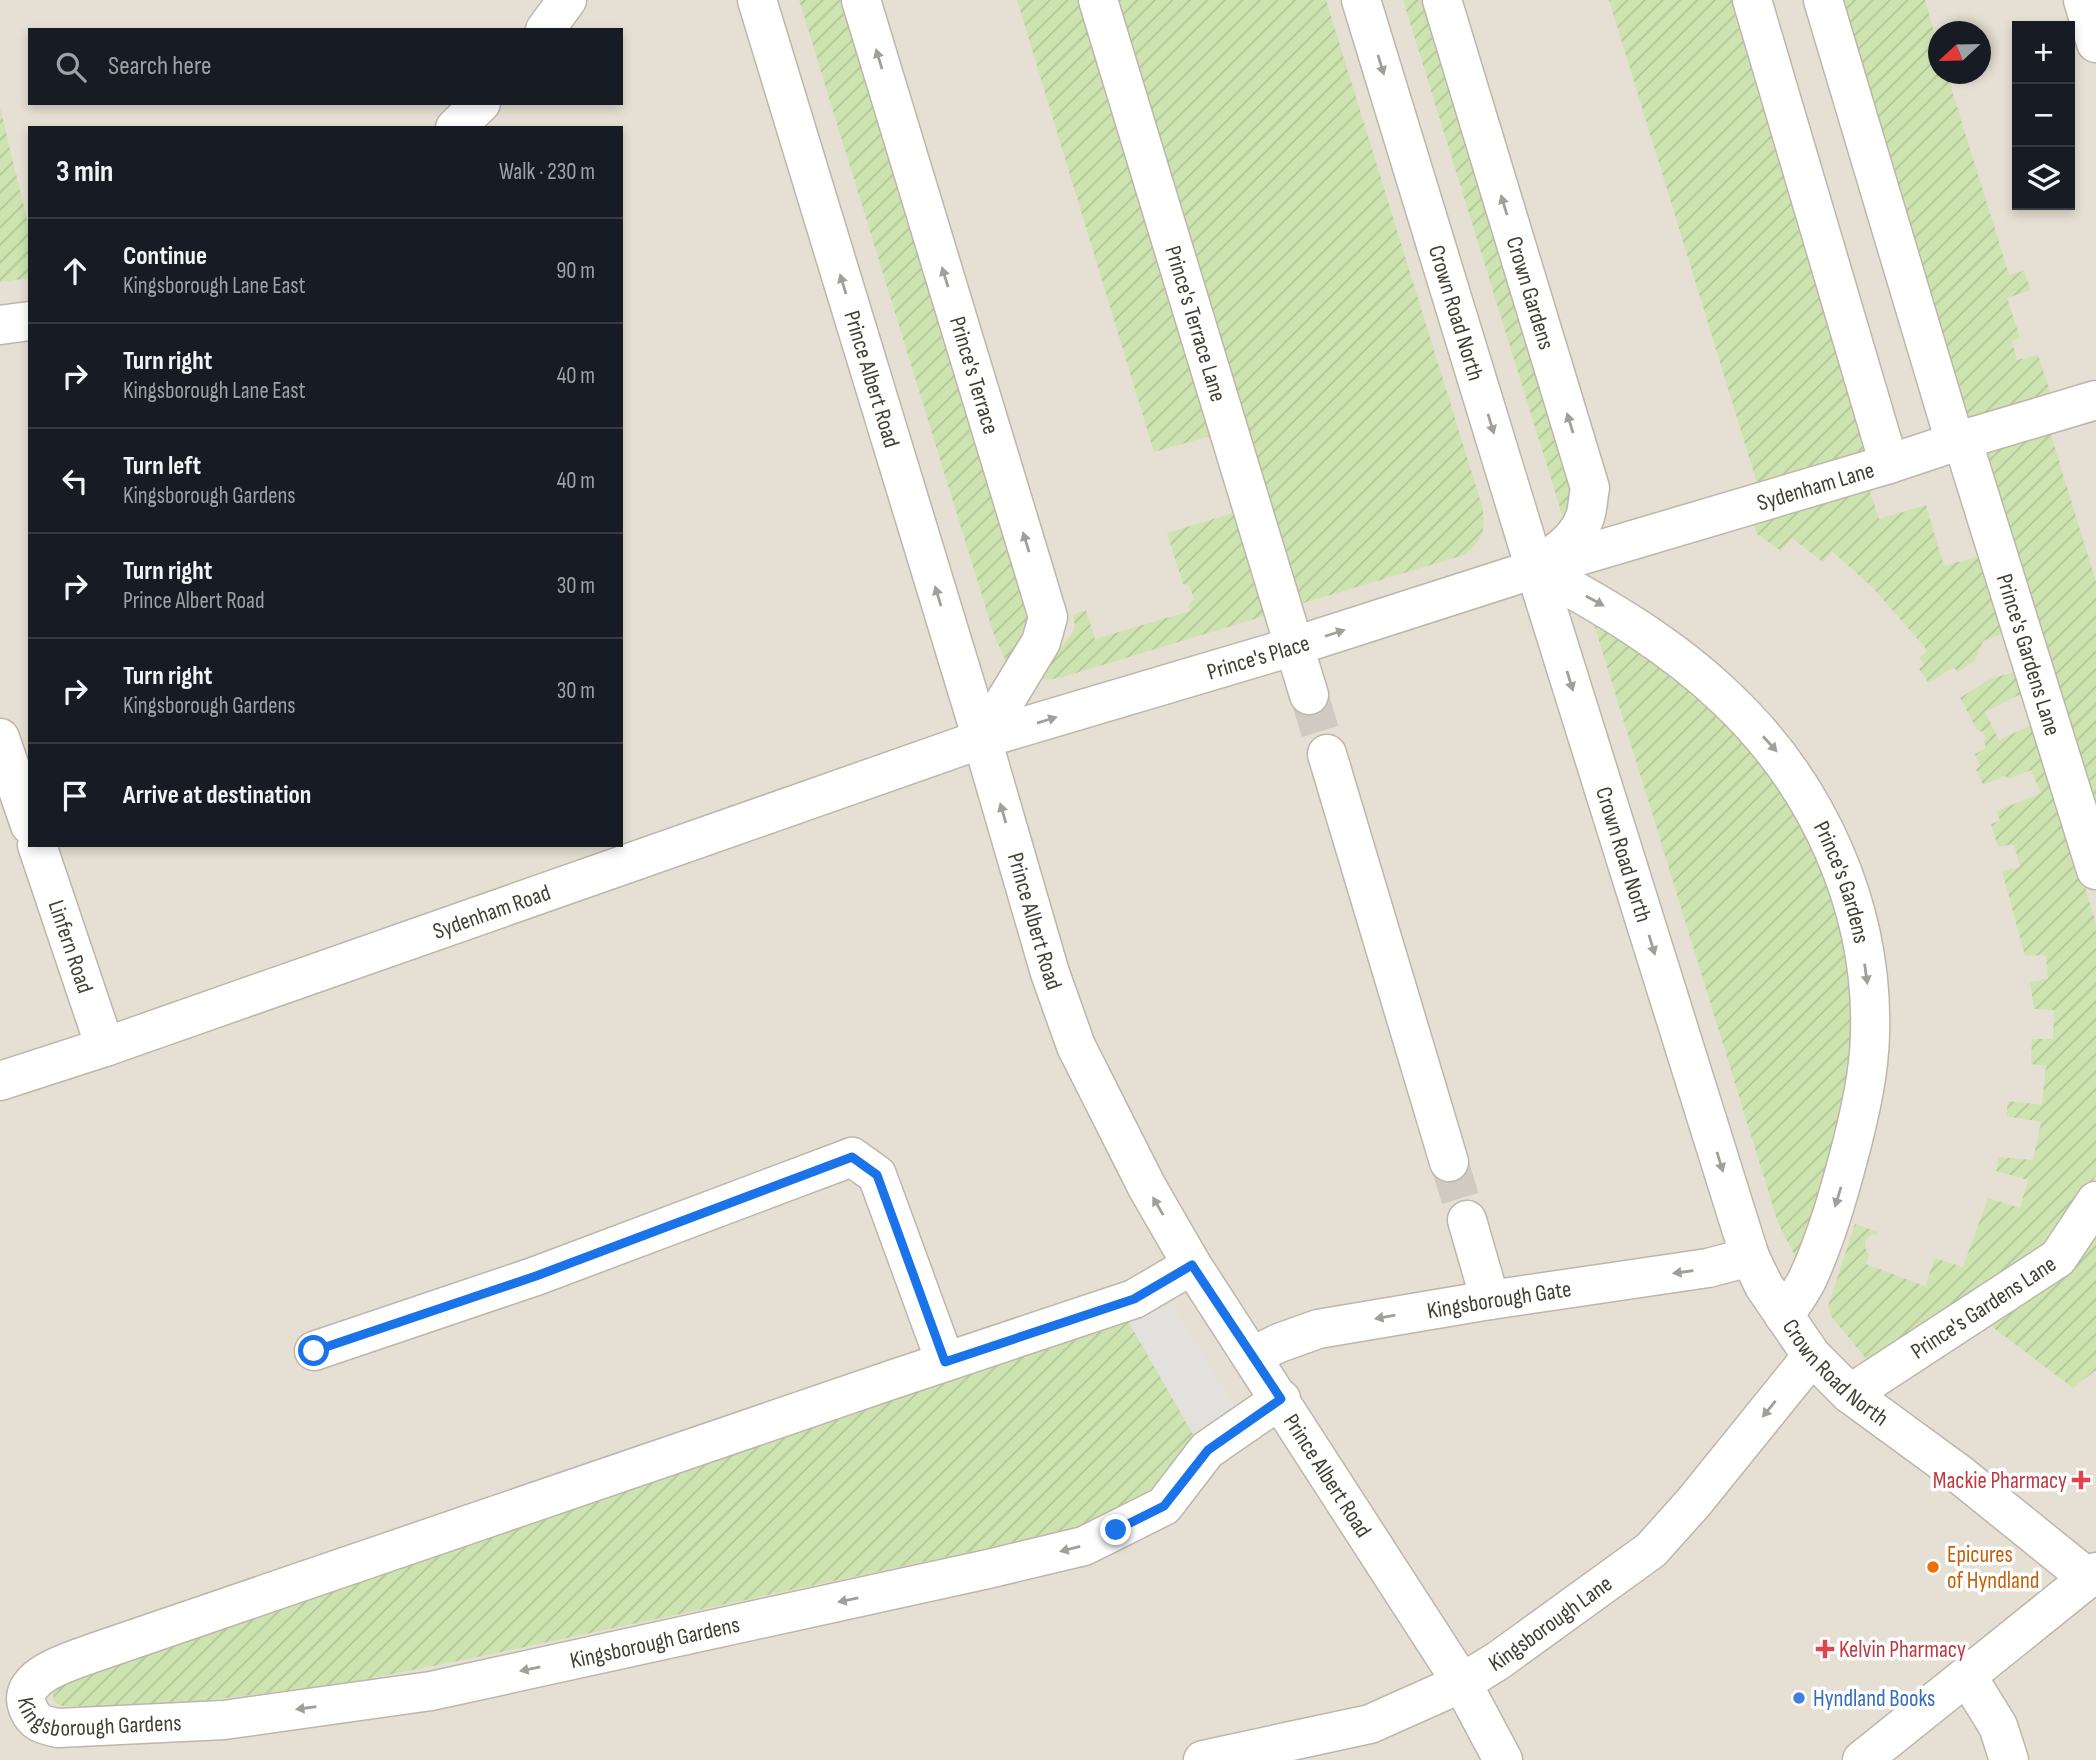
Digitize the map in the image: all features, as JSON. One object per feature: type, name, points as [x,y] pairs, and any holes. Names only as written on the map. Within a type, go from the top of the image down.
[{"type":"street","points":[[546,28],[567,0]]},
{"type":"street","name":"Prince Albert Road","points":[[757,0],[982,739],[1050,973],[1076,1046],[1146,1186],[1192,1265],[1462,1682],[1503,1760]]},
{"type":"street","name":"Prince's Terrace","points":[[862,0],[1048,617],[1041,642],[982,739]]},
{"type":"street","name":"Prince's Terrace Lane","points":[[1098,0],[1309,695]]},
{"type":"street","name":"Crown Road North","points":[[1362,0],[1749,1257],[1764,1286],[1812,1356],[1850,1394],[2092,1575]]},
{"type":"street","name":"Crown Gardens","points":[[1442,0],[1590,488],[1585,517],[1576,533],[1563,548],[1535,569]]},
{"type":"street","points":[[1752,0],[1889,464]]},
{"type":"street","name":"Prince's Gardens Lane","points":[[1823,0],[1955,442],[1968,456],[2096,870]]},
{"type":"street","points":[[2083,0],[2096,43]]},
{"type":"street","points":[[457,126],[479,105]]},
{"type":"street","points":[[0,325],[28,321]]},
{"type":"street","name":"Sydenham Lane","points":[[1535,569],[2096,400]]},
{"type":"street","name":"Prince's Place","points":[[982,739],[1295,646],[1535,569]]},
{"type":"street","name":"Prince's Gardens","points":[[1535,569],[1604,606],[1696,671],[1727,698],[1778,753],[1825,828],[1839,861],[1861,936],[1868,988],[1870,1034],[1866,1082],[1838,1199],[1807,1281],[1784,1315]]},
{"type":"street","points":[[0,738],[28,819]]},
{"type":"street","name":"Sydenham Road","points":[[0,1081],[105,1047],[982,739]]},
{"type":"street","points":[[1327,754],[1449,1161]]},
{"type":"street","name":"Linfern Road","points":[[38,847],[105,1047]]},
{"type":"street","points":[[314,1351],[536,1276],[852,1157],[877,1175],[945,1362]]},
{"type":"street","name":"Prince's Gardens Lane","points":[[1850,1394],[2058,1258],[2096,1201]]},
{"type":"street","points":[[1467,1220],[1490,1300]]},
{"type":"street","name":"Kingsborough Gate","points":[[1253,1356],[1318,1329],[1490,1300],[1709,1268],[1749,1257]]},
{"type":"street","name":"Kingsborough Gardens","points":[[1192,1265],[1134,1299],[93,1653],[47,1672],[27,1689],[25,1702],[33,1719],[41,1725],[58,1728],[224,1720],[431,1691],[1012,1564],[1084,1546],[1164,1506],[1208,1450],[1281,1399]]},
{"type":"street","name":"Kingsborough Lane","points":[[1203,1760],[1370,1724],[1462,1682],[1521,1644],[1651,1550],[1694,1502],[1812,1356]]},
{"type":"street","points":[[1862,1760],[2092,1575]]},
{"type":"street","points":[[1967,1676],[1998,1726],[2009,1760]]},
{"type":"shaded area","points":[[0,0],[2096,0],[2096,1760],[0,1760]]},
{"type":"shaded area","points":[[1172,1305],[1237,1410],[1197,1441],[1127,1319]]},
{"type":"green space","points":[[799,0],[846,0],[1032,605],[1022,634],[1006,661],[994,635]]},
{"type":"green space","points":[[1017,0],[1084,0],[1217,434],[1154,452]]},
{"type":"green space","points":[[1116,0],[1326,0],[1482,506],[1482,534],[1464,555],[1300,604]]},
{"type":"green space","points":[[1403,0],[1428,0],[1575,488],[1564,521]]},
{"type":"green space","points":[[1609,0],[1735,0],[1870,449],[1757,483]]},
{"type":"green space","points":[[1841,0],[1925,0],[1931,21],[1928,21],[1928,84],[1950,84],[2009,275],[2024,271],[2031,290],[2007,298],[2020,338],[2012,341],[2017,360],[2038,355],[2050,392],[1966,419]]},
{"type":"green space","points":[[0,107],[28,224],[28,278],[0,282]]},
{"type":"green space","points":[[2050,432],[2096,582],[2096,815],[1984,453]]},
{"type":"green space","points":[[1868,485],[1879,519],[1926,505],[1944,566],[1982,555],[2006,632],[1983,641],[1975,661],[1957,672],[1954,667],[1929,683],[1919,669],[1924,665],[1919,658],[1927,650],[1872,587],[1832,551],[1823,562],[1792,538],[1781,551],[1757,534],[1753,522]]},
{"type":"green space","points":[[1240,511],[1271,614],[1063,677],[1047,680],[1036,678],[1073,632],[1073,615],[1086,610],[1095,639],[1190,611],[1188,606],[1194,599],[1189,585],[1183,584],[1167,533]]},
{"type":"green space","points":[[1592,618],[1710,703],[1775,775],[1828,876],[1850,971],[1853,1050],[1839,1134],[1797,1260],[1778,1223]]},
{"type":"green space","points":[[2019,670],[2025,692],[1985,712],[1999,740],[2034,724],[2096,923],[2096,1176],[2049,1246],[1867,1360],[1831,1316],[1828,1306],[1855,1224],[1878,1232],[1869,1236],[1866,1241],[1865,1248],[1869,1255],[1866,1264],[1925,1286],[1935,1258],[1963,1267],[1988,1198],[2020,1208],[2028,1180],[1996,1171],[1999,1157],[2033,1160],[2041,1122],[2006,1116],[2008,1101],[2042,1105],[2046,1066],[2031,1064],[2032,1039],[2053,1039],[2054,1010],[2034,1009],[2030,982],[2048,979],[2046,955],[2025,956],[2002,871],[2020,867],[2014,844],[1998,847],[1991,824],[2000,821],[1997,811],[2041,793],[2031,770],[1983,785],[1976,769],[1980,766],[1975,754],[1986,748],[1986,737],[1983,732],[1977,730],[1960,698],[1988,680]]},
{"type":"green space","points":[[2096,1225],[2096,1370],[2073,1388],[1986,1322]]},
{"type":"green space","points":[[1127,1319],[1197,1441],[1179,1469],[1124,1508],[1078,1529],[353,1682],[187,1703],[62,1706],[54,1699],[53,1692],[61,1683]]},
{"type":"tunnel","points":[[1309,695],[1327,754]]},
{"type":"tunnel","points":[[1449,1162],[1467,1220]]},
{"type":"place","name":"Mackie Pharmacy","points":[[2081,1480]]},
{"type":"place","name":"Epicures of Hyndland","points":[[1933,1567]]},
{"type":"place","name":"Kelvin Pharmacy","points":[[1825,1649]]},
{"type":"place","name":"Hyndland Books","points":[[1799,1698]]},
{"type":"route","points":[[314,1351],[536,1276],[852,1157],[877,1175],[945,1362],[1134,1299],[1192,1265],[1281,1399],[1208,1450],[1164,1506],[1116,1530]]}]
